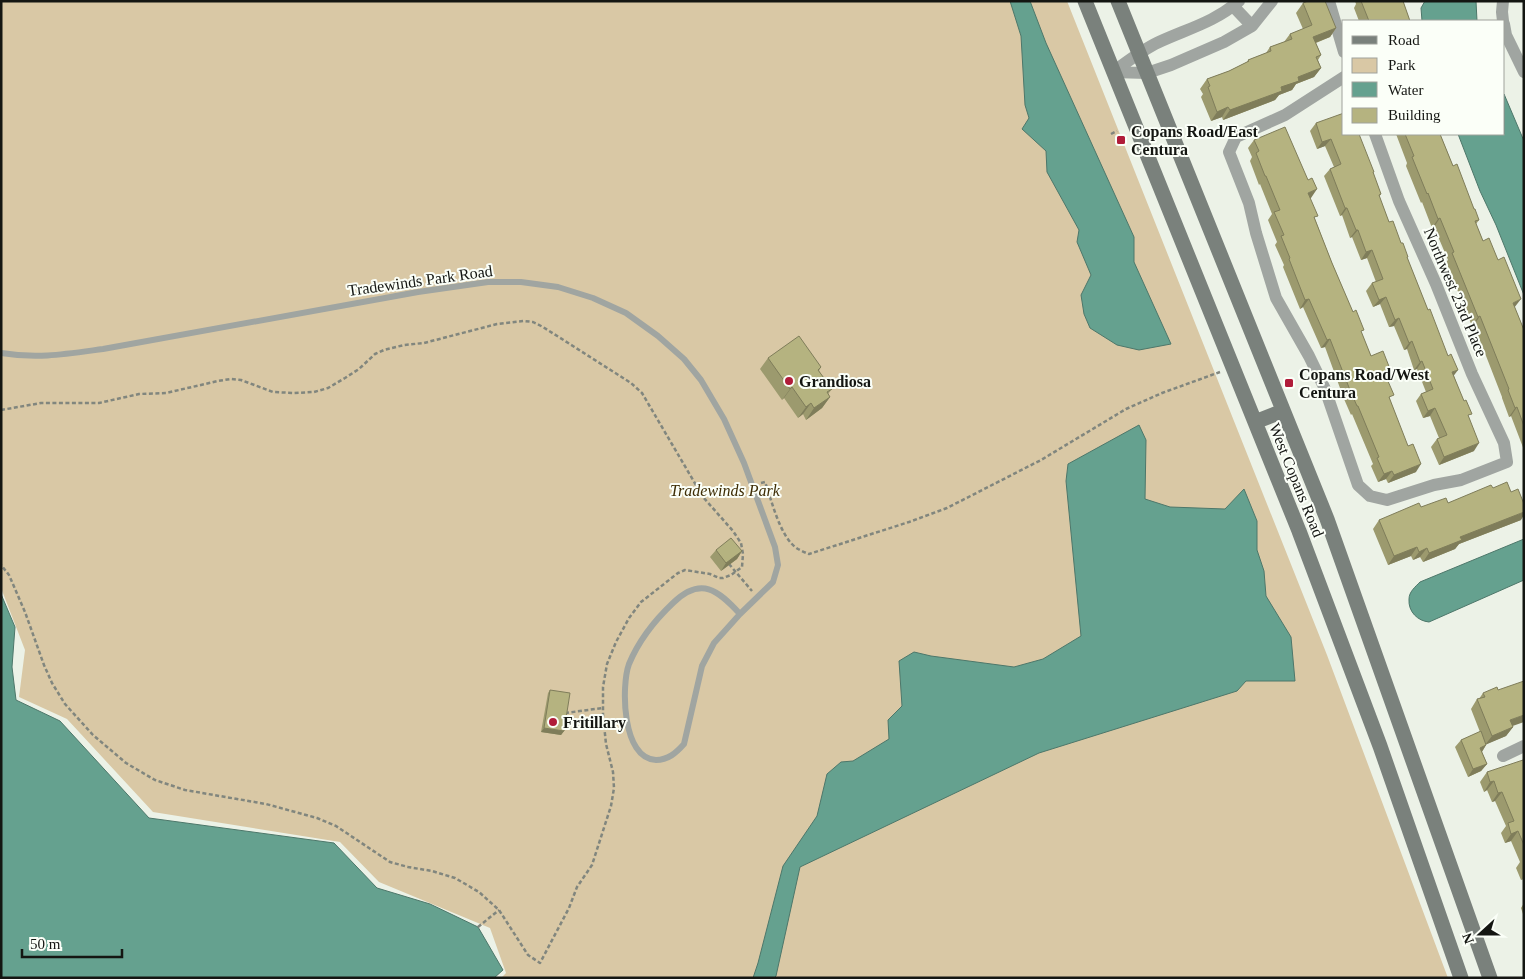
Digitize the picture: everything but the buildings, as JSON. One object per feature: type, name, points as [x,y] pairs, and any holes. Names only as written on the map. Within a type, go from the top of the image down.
[{"type":"main road","name":"West Copans Road","points":[[1085,1],[1299,531],[1380,746],[1461,978]]},
{"type":"main road","name":"West Copans Road","points":[[1118,1],[1330,529],[1490,978]]},
{"type":"main road","points":[[1255,422],[1283,411]]},
{"type":"street","points":[[1113,72],[1147,73],[1171,65],[1224,42],[1252,26],[1272,1]]},
{"type":"street","points":[[1330,1],[1342,45]]},
{"type":"street","points":[[1503,1],[1503,20]]},
{"type":"street","points":[[1113,72],[1158,42],[1211,20],[1236,4],[1252,26]]},
{"type":"street","points":[[1505,29],[1506,35],[1524,72]]},
{"type":"street","name":"Northwest 23rd Place","points":[[1342,78],[1285,114],[1236,137],[1229,152],[1249,203],[1276,298],[1309,356],[1325,389],[1358,485],[1370,496],[1386,500],[1434,485],[1461,480],[1507,462],[1504,444],[1472,374],[1399,201],[1375,135]]},
{"type":"street","points":[[1503,756],[1524,746]]},
{"type":"lane","name":"Tradewinds Park Road","points":[[1,353],[18,356],[51,356],[102,349],[418,292],[488,282],[521,282],[558,287],[593,298],[626,313],[658,336],[684,359],[701,380],[724,419],[753,486],[775,548],[778,565],[773,582],[714,643],[702,666],[684,744],[676,753],[663,760],[651,760],[641,754],[633,744],[627,724],[625,691],[629,665],[642,638],[660,616],[680,597],[693,590],[704,588],[715,591],[726,598],[740,614]]},
{"type":"path","points":[[1111,134],[1117,131]]},
{"type":"path","points":[[1,410],[41,403],[99,403],[139,394],[166,393],[231,379],[241,380],[274,392],[314,392],[328,388],[345,378],[359,369],[375,354],[384,350],[424,343],[497,324],[533,322],[631,383],[642,393],[703,497],[741,543],[743,561],[742,567],[723,578],[685,570],[678,573],[641,602],[629,618],[616,642],[607,664],[603,687],[606,744],[613,772],[614,788],[610,806],[592,865],[577,887],[565,916],[540,964],[528,954],[499,910],[479,892],[455,878],[432,870],[408,867],[390,862],[336,826],[317,818],[266,804],[185,790],[155,780],[126,763],[93,735],[65,704],[52,684],[25,612],[9,575],[1,565]]},
{"type":"path","points":[[753,486],[765,482],[786,536],[797,549],[809,554],[947,508],[1042,460],[1126,409],[1162,393],[1218,372],[1236,376]]},
{"type":"path","points":[[729,564],[758,598]]},
{"type":"path","points":[[565,713],[603,708]]},
{"type":"path","points":[[478,927],[499,910]]},
{"type":"green space","name":"Tradewinds Park","points":[[1,1],[1067,1],[1327,655],[1448,978],[501,978],[506,973],[490,928],[379,882],[340,842],[153,812],[67,719],[19,697],[25,650],[1,588]]},
{"type":"water","points":[[1010,1],[1030,1],[1046,43],[1134,237],[1134,262],[1171,344],[1139,350],[1117,345],[1090,328],[1084,314],[1081,295],[1091,275],[1077,242],[1079,230],[1047,172],[1046,151],[1022,129],[1029,118],[1025,105],[1021,36]]},
{"type":"water","points":[[1425,1],[1476,1],[1477,20],[1422,20],[1421,8]]},
{"type":"water","points":[[1505,96],[1524,141],[1524,295],[1496,225],[1480,191],[1458,135],[1505,135]]},
{"type":"water","points":[[1139,425],[1146,440],[1145,499],[1170,507],[1225,509],[1244,489],[1257,521],[1257,550],[1264,571],[1266,596],[1291,637],[1295,681],[1246,681],[1237,691],[1039,753],[800,867],[776,976],[774,978],[753,978],[783,866],[817,816],[827,774],[841,762],[853,761],[889,739],[888,720],[902,706],[899,661],[914,652],[1014,667],[1043,659],[1081,636],[1066,481],[1068,464]]},
{"type":"water","points":[[1524,539],[1524,580],[1429,622],[1418,618],[1412,612],[1409,596],[1420,582]]},
{"type":"water","points":[[1,594],[15,627],[12,667],[16,700],[60,721],[149,818],[334,843],[377,888],[430,904],[478,927],[503,970],[494,978],[1,978]]},
{"type":"place","name":"Copans Road/East Centura","points":[[1121,140]]},
{"type":"place","name":"Grandiosa","points":[[789,381]]},
{"type":"place","name":"Copans Road/West Centura","points":[[1289,383]]},
{"type":"place","name":"Fritillary","points":[[553,722]]}]
